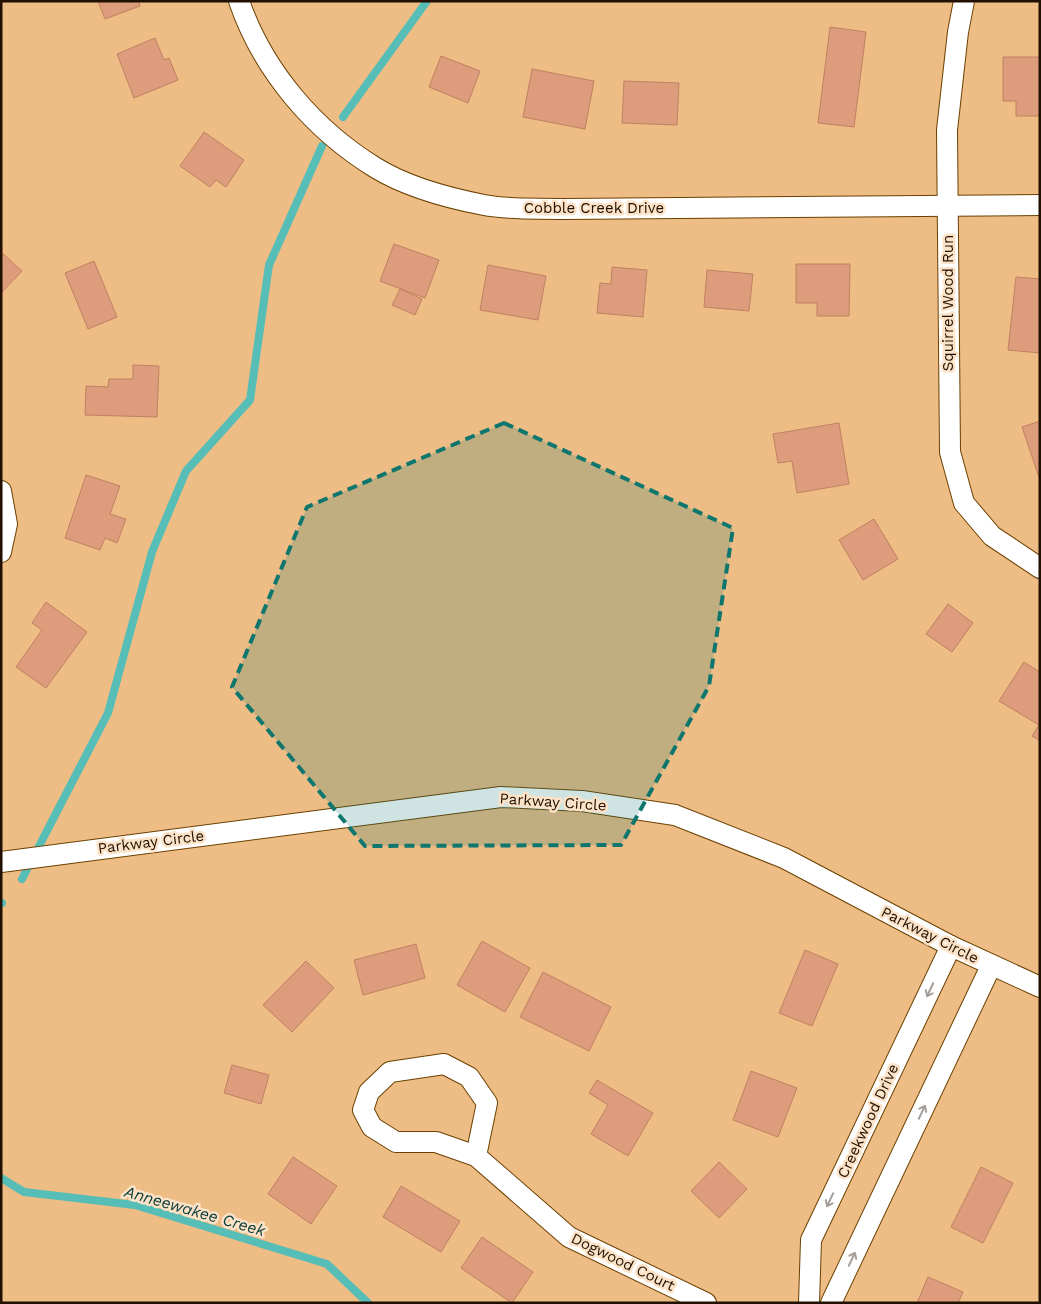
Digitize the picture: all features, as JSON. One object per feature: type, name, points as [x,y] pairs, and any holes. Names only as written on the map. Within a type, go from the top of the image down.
[{"type":"street","name":"Cobble Creek Drive","points":[[239,1],[263,52],[290,94],[345,146],[378,169],[422,189],[486,206],[564,209],[1040,205]]},
{"type":"street","name":"Squirrel Wood Run","points":[[964,1],[958,32],[947,130],[950,452],[964,503],[992,536],[1040,568]]},
{"type":"street","points":[[1,491],[7,524],[1,552]]},
{"type":"street","name":"Parkway Circle","points":[[1,862],[501,797],[582,801],[675,815],[784,858],[951,946],[1040,987]]},
{"type":"street","name":"Creekwood Drive","points":[[809,1303],[811,1240],[951,946]]},
{"type":"street","points":[[831,1303],[991,966]]},
{"type":"street","name":"Dogwood Court","points":[[476,1156],[488,1103],[469,1077],[444,1064],[390,1072],[369,1092],[363,1110],[372,1127],[396,1142],[436,1142],[476,1156],[569,1237],[706,1303]]},
{"type":"highlighted area","points":[[504,423],[733,528],[709,686],[621,845],[365,846],[232,687],[307,507]]},
{"type":"building","points":[[98,1],[139,1],[140,6],[105,19]]},
{"type":"building","points":[[830,27],[866,32],[854,127],[818,123]]},
{"type":"building","points":[[155,38],[164,60],[169,58],[178,80],[134,98],[117,54]]},
{"type":"building","points":[[441,56],[480,71],[468,103],[429,87]]},
{"type":"building","points":[[1003,57],[1040,57],[1040,116],[1016,116],[1016,101],[1003,101]]},
{"type":"building","points":[[532,69],[594,81],[585,129],[523,117]]},
{"type":"building","points":[[624,81],[679,83],[677,125],[622,123]]},
{"type":"building","points":[[204,132],[244,160],[226,187],[216,180],[210,187],[180,166]]},
{"type":"building","points":[[394,244],[439,260],[425,298],[380,281]]},
{"type":"building","points":[[1,252],[22,271],[1,293]]},
{"type":"building","points":[[94,261],[117,317],[88,329],[65,273]]},
{"type":"building","points":[[796,264],[850,264],[849,316],[817,316],[817,303],[796,303]]},
{"type":"building","points":[[488,265],[546,276],[538,320],[480,310]]},
{"type":"building","points":[[612,267],[647,270],[643,317],[597,313],[600,283],[611,284]]},
{"type":"building","points":[[707,270],[753,274],[749,311],[704,307]]},
{"type":"building","points":[[1016,277],[1040,279],[1040,353],[1008,350]]},
{"type":"building","points":[[400,289],[422,299],[415,315],[392,305]]},
{"type":"building","points":[[133,365],[159,366],[157,417],[85,415],[86,386],[108,387],[109,379],[133,379]]},
{"type":"building","points":[[1040,421],[1040,480],[1022,427]]},
{"type":"building","points":[[839,423],[849,484],[797,493],[792,461],[778,463],[773,434]]},
{"type":"building","points":[[86,475],[120,486],[110,514],[126,519],[117,543],[105,538],[100,550],[65,538]]},
{"type":"building","points":[[874,519],[898,559],[863,580],[839,540]]},
{"type":"building","points":[[46,602],[87,632],[46,688],[16,667],[42,630],[32,623]]},
{"type":"building","points":[[948,604],[973,623],[952,652],[926,634]]},
{"type":"building","points":[[1024,662],[1040,672],[1040,741],[1032,736],[1039,725],[999,701]]},
{"type":"building","points":[[482,941],[530,968],[505,1012],[457,985]]},
{"type":"building","points":[[416,944],[425,978],[363,995],[354,960]]},
{"type":"building","points":[[805,950],[838,964],[812,1026],[779,1013]]},
{"type":"building","points":[[306,961],[334,988],[292,1032],[263,1005]]},
{"type":"building","points":[[543,972],[611,1007],[589,1051],[520,1017]]},
{"type":"building","points":[[232,1065],[269,1075],[261,1104],[224,1093]]},
{"type":"building","points":[[751,1071],[797,1088],[778,1137],[733,1120]]},
{"type":"building","points":[[597,1080],[653,1113],[628,1156],[591,1134],[608,1105],[589,1093]]},
{"type":"building","points":[[293,1157],[337,1186],[311,1224],[268,1194]]},
{"type":"building","points":[[719,1162],[747,1189],[719,1218],[691,1191]]},
{"type":"building","points":[[981,1167],[1013,1183],[983,1243],[951,1227]]},
{"type":"building","points":[[401,1186],[460,1221],[441,1252],[383,1217]]},
{"type":"building","points":[[482,1237],[533,1272],[512,1303],[461,1268]]},
{"type":"building","points":[[928,1277],[963,1292],[958,1303],[917,1303]]},
{"type":"waterway","points":[[343,117],[427,1]]},
{"type":"waterway","points":[[22,879],[108,713],[152,552],[186,471],[250,400],[269,265],[322,146]]},
{"type":"waterway","name":"Anneewakee Creek","points":[[1,1178],[24,1192],[135,1205],[327,1264],[368,1303]]}]
